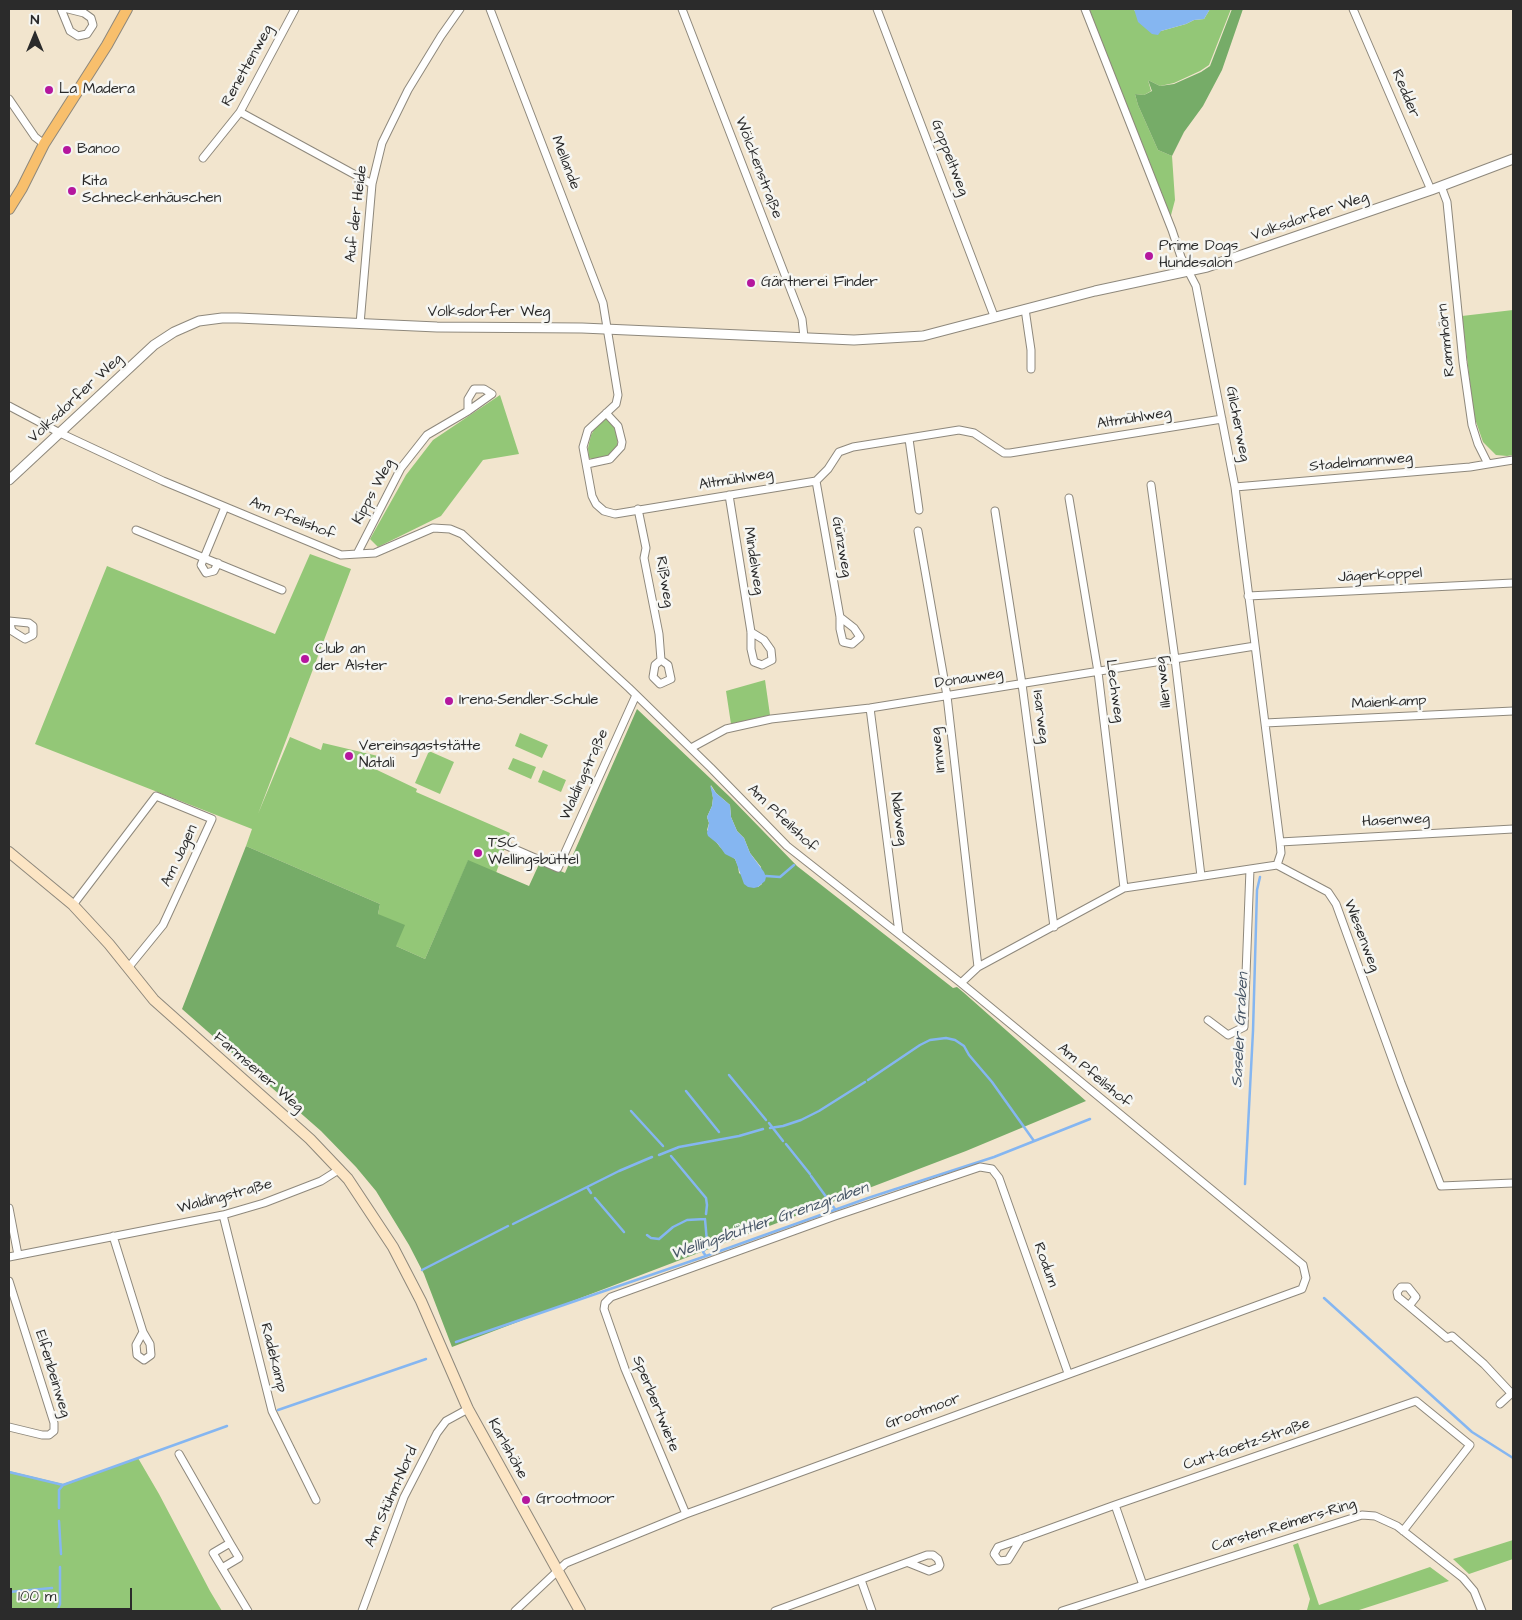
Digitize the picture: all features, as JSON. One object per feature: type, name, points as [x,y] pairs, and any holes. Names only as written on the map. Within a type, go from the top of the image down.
[{"type":"main road","points":[[9,209],[44,144],[107,45],[127,9]]},
{"type":"main road","name":"Farmsener Weg","points":[[9,852],[73,905],[154,1000],[310,1139],[340,1169],[358,1192],[393,1247],[421,1301],[442,1351]]},
{"type":"main road","name":"Karlshöhe","points":[[442,1351],[468,1409],[580,1611]]},
{"type":"street","points":[[61,9],[70,31],[78,36],[87,34],[93,25],[90,18],[84,13],[68,9]]},
{"type":"street","name":"Renettenweg","points":[[203,158],[240,112],[295,9]]},
{"type":"street","name":"Auf der Heide","points":[[360,324],[372,184],[382,143],[408,90],[440,36],[460,9]]},
{"type":"street","name":"Mellande","points":[[490,9],[598,286],[608,329]]},
{"type":"street","name":"Wölckenstraße","points":[[682,9],[802,319],[804,337]]},
{"type":"street","name":"Goppeltweg","points":[[877,9],[994,316]]},
{"type":"street","name":"Gilcherweg","points":[[1085,9],[1181,257],[1196,286],[1235,487],[1280,842],[1277,865]]},
{"type":"street","name":"Redder","points":[[1353,9],[1430,190]]},
{"type":"street","points":[[9,99],[35,137],[44,144]]},
{"type":"street","points":[[240,112],[372,184]]},
{"type":"street","name":"Volksdorfer Weg","points":[[9,480],[154,345],[174,332],[199,322],[229,318],[437,328],[608,329],[854,340],[923,336],[994,316],[1104,289],[1190,272],[1322,228],[1513,159]]},
{"type":"street","name":"Rammhörn","points":[[1441,186],[1447,202],[1463,362],[1472,425],[1478,444],[1488,464]]},
{"type":"street","points":[[1025,309],[1031,350],[1031,369]]},
{"type":"street","name":"Altmühlweg","points":[[608,329],[618,395],[616,404],[588,430],[583,446],[592,496],[596,504],[604,511],[614,514],[816,481],[828,469],[840,452],[853,446],[959,430],[974,433],[1004,453],[1222,419]]},
{"type":"street","name":"Am Pfeilshof","points":[[9,406],[60,433],[163,481],[341,555],[375,553],[433,528],[450,529],[462,534],[636,695],[787,846],[961,983],[1303,1264],[1306,1278],[1302,1289]]},
{"type":"street","name":"Kipps Weg","points":[[357,554],[401,468],[427,435],[468,411]]},
{"type":"street","points":[[587,464],[610,459],[621,447],[622,442],[618,426],[606,413]]},
{"type":"street","points":[[909,439],[919,510]]},
{"type":"street","points":[[1488,464],[1513,460]]},
{"type":"street","name":"Stadelmannweg","points":[[1235,487],[1488,464]]},
{"type":"street","name":"Günzweg","points":[[816,481],[840,618]]},
{"type":"street","name":"Illerweg","points":[[1151,485],[1175,659],[1201,876]]},
{"type":"street","name":"Mindelweg","points":[[729,495],[754,662],[762,665],[772,660],[771,650],[764,640],[751,632]]},
{"type":"street","name":"Lechweg","points":[[1069,498],[1098,672],[1124,888]]},
{"type":"street","name":"Am Pfeilshof","points":[[204,558],[225,507]]},
{"type":"street","name":"Rißweg","points":[[638,509],[646,548],[644,558],[659,634],[661,660]]},
{"type":"street","name":"Isarweg","points":[[995,511],[1022,684],[1054,927]]},
{"type":"street","points":[[136,530],[282,590]]},
{"type":"street","name":"Innweg","points":[[918,531],[946,696],[978,967]]},
{"type":"street","points":[[204,558],[201,565],[206,573],[214,571],[218,563]]},
{"type":"street","name":"Jägerkoppel","points":[[1248,596],[1513,583]]},
{"type":"street","name":"Donauweg","points":[[691,748],[726,729],[771,719],[870,708],[1255,646]]},
{"type":"street","name":"Waldingstraße","points":[[505,845],[558,868],[636,695]]},
{"type":"street","name":"Nabweg","points":[[870,708],[899,933]]},
{"type":"street","name":"Maienkamp","points":[[1266,722],[1513,711]]},
{"type":"street","name":"Am Jagen","points":[[73,905],[156,796],[212,819],[163,925],[128,968]]},
{"type":"street","name":"Hasenweg","points":[[1280,842],[1513,829]]},
{"type":"street","points":[[961,983],[978,967],[1124,888],[1277,865]]},
{"type":"street","name":"Wiesenweg","points":[[1277,865],[1328,892],[1336,904],[1398,1076],[1442,1186],[1513,1183]]},
{"type":"street","points":[[1208,1020],[1228,1035],[1244,1027],[1250,870]]},
{"type":"street","name":"Sperbertwiete","points":[[686,1514],[624,1369],[604,1309],[605,1303],[611,1297],[835,1216],[980,1167],[992,1169]]},
{"type":"street","name":"Waldingstraße","points":[[9,1257],[223,1215],[264,1203],[321,1181],[340,1169]]},
{"type":"street","name":"Rodum","points":[[992,1169],[999,1178],[1068,1373]]},
{"type":"street","points":[[9,1208],[18,1255]]},
{"type":"street","name":"Radekamp","points":[[223,1215],[272,1411],[316,1500]]},
{"type":"street","points":[[112,1236],[143,1332]]},
{"type":"street","name":"Elfenbeinweg","points":[[9,1281],[54,1423],[54,1431],[49,1435],[42,1435],[9,1427]]},
{"type":"street","name":"Grootmoor","points":[[515,1611],[566,1563],[686,1514],[1302,1289]]},
{"type":"street","points":[[1409,1306],[1447,1338],[1452,1336],[1484,1364],[1512,1393],[1500,1404]]},
{"type":"street","name":"Curt-Goetz-Straße","points":[[1021,1539],[1416,1400],[1470,1445],[1403,1530]]},
{"type":"street","name":"Am Stühm-Nord","points":[[362,1611],[404,1497],[437,1433],[446,1421],[468,1409]]},
{"type":"street","points":[[179,1454],[239,1558],[222,1568]]},
{"type":"street","points":[[1116,1505],[1143,1585]]},
{"type":"street","name":"Carsten-Reimers-Ring","points":[[1062,1611],[1356,1516],[1375,1516],[1391,1522],[1403,1530],[1463,1578],[1474,1592],[1482,1611]]},
{"type":"street","points":[[230,1542],[213,1553],[248,1611]]},
{"type":"street","points":[[775,1611],[909,1562]]},
{"type":"street","points":[[861,1580],[872,1611]]},
{"type":"green space","points":[[1088,9],[1134,9],[1161,31],[1194,20],[1204,19],[1210,9],[1231,9],[1209,65],[1174,83],[1160,86],[1148,80],[1151,91],[1144,95],[1135,94],[1158,150],[1172,156],[1175,200],[1170,219]]},
{"type":"green space","points":[[1232,9],[1243,9],[1222,70],[1203,106],[1184,132],[1172,156],[1158,150],[1135,94],[1144,95],[1152,91],[1148,80],[1160,86],[1174,84],[1210,66]]},
{"type":"green space","points":[[1513,310],[1513,455],[1507,456],[1496,455],[1483,442],[1474,416],[1462,316]]},
{"type":"green space","points":[[500,395],[519,454],[483,460],[441,516],[378,547],[370,539],[406,475],[433,440]]},
{"type":"green space","points":[[604,419],[607,419],[615,428],[618,437],[617,446],[607,457],[589,458],[588,448],[591,435]]},
{"type":"green space","points":[[310,554],[351,569],[258,814],[290,737],[321,750],[323,743],[378,756],[375,769],[417,789],[416,792],[510,833],[496,873],[468,861],[425,959],[396,946],[378,914],[380,904],[246,846],[252,829],[35,744],[107,566],[275,634]]},
{"type":"green space","points":[[765,680],[770,715],[731,724],[726,691]]},
{"type":"green space","points":[[637,709],[730,797],[797,866],[953,988],[957,987],[1086,1101],[966,1151],[452,1347],[424,1274],[409,1245],[376,1191],[321,1131],[182,1009],[246,846],[380,904],[378,914],[405,925],[396,946],[425,959],[468,860],[529,886],[540,862],[565,873]],"holes":[[[711,785],[716,793],[730,805],[731,817],[737,831],[744,838],[750,853],[761,867],[762,884],[758,887],[739,873],[735,859],[720,847],[707,830],[709,823],[707,817],[713,798]]]},
{"type":"green space","points":[[520,733],[548,745],[542,758],[515,746]]},
{"type":"green space","points":[[429,751],[454,762],[440,794],[415,783]]},
{"type":"green space","points":[[513,758],[536,767],[531,779],[508,769]]},
{"type":"green space","points":[[543,770],[566,780],[561,792],[538,782]]},
{"type":"green space","points":[[138,1458],[222,1611],[9,1611],[9,1471],[63,1484]]},
{"type":"green space","points":[[1513,1540],[1513,1559],[1469,1574],[1453,1559]]},
{"type":"green space","points":[[1298,1543],[1319,1605],[1430,1567],[1449,1581],[1356,1611],[1302,1611],[1307,1610],[1310,1599],[1293,1545]]},
{"type":"water","points":[[1134,9],[1210,9],[1204,19],[1194,20],[1161,31],[1158,35],[1152,34],[1138,22]]},
{"type":"water","points":[[710,785],[730,805],[731,817],[737,831],[744,838],[750,853],[764,872],[765,881],[758,887],[748,887],[744,884],[735,859],[725,854],[718,844],[708,836],[709,823],[707,817],[713,798]]},
{"type":"waterway","points":[[766,876],[780,877],[794,865]]},
{"type":"waterway","name":"Saseler Graben","points":[[1245,1184],[1253,1031],[1257,890],[1260,877]]},
{"type":"waterway","points":[[868,1080],[930,1040],[946,1038],[955,1040],[964,1046],[1034,1141]]},
{"type":"waterway","points":[[729,1075],[766,1120]]},
{"type":"waterway","points":[[770,1128],[801,1120],[865,1082]]},
{"type":"waterway","points":[[686,1091],[719,1132]]},
{"type":"waterway","points":[[631,1111],[663,1146]]},
{"type":"waterway","name":"Wellingsbüttler Grenzgraben","points":[[456,1342],[868,1198],[994,1157],[1090,1119]]},
{"type":"waterway","points":[[769,1123],[783,1141]]},
{"type":"waterway","points":[[659,1155],[679,1147],[739,1136],[763,1129]]},
{"type":"waterway","points":[[786,1144],[810,1174]]},
{"type":"waterway","points":[[671,1156],[706,1198],[706,1214]]},
{"type":"waterway","points":[[513,1224],[619,1171],[652,1157]]},
{"type":"waterway","points":[[811,1176],[835,1209]]},
{"type":"waterway","points":[[587,1187],[591,1193]]},
{"type":"waterway","points":[[595,1198],[624,1232]]},
{"type":"waterway","points":[[705,1219],[707,1242],[703,1252],[706,1256]]},
{"type":"waterway","points":[[647,1235],[651,1238],[659,1239],[673,1227],[687,1220],[705,1219]]},
{"type":"waterway","points":[[422,1270],[508,1226]]},
{"type":"waterway","points":[[1324,1298],[1472,1432],[1513,1458]]},
{"type":"waterway","name":"Wellingsbüttler Grenzgraben","points":[[278,1410],[426,1359]]},
{"type":"waterway","name":"Wellingsbüttler Grenzgraben","points":[[59,1508],[59,1490],[63,1485],[227,1426]]},
{"type":"waterway","points":[[9,1472],[63,1485]]},
{"type":"waterway","name":"Wellingsbüttler Grenzgraben","points":[[59,1521],[61,1554]]},
{"type":"waterway","points":[[57,1611],[60,1604],[60,1567]]},
{"type":"waterway","points":[[9,1592],[52,1588]]},
{"type":"place","name":"La Madera","points":[[49,90]]},
{"type":"place","name":"Banoo","points":[[67,150]]},
{"type":"place","name":"Kita Schneckenhäuschen","points":[[72,191]]},
{"type":"place","name":"Prime Dogs Hundesalon","points":[[1149,256]]},
{"type":"place","name":"Gärtnerei Finder","points":[[751,283]]},
{"type":"place","name":"Club an der Alster","points":[[305,659]]},
{"type":"place","name":"Irena-Sendler-Schule","points":[[449,701]]},
{"type":"place","name":"Vereinsgaststätte Natali","points":[[349,756]]},
{"type":"place","name":"TSC Wellingsbüttel","points":[[478,853]]},
{"type":"place","name":"Grootmoor","points":[[526,1500]]}]
